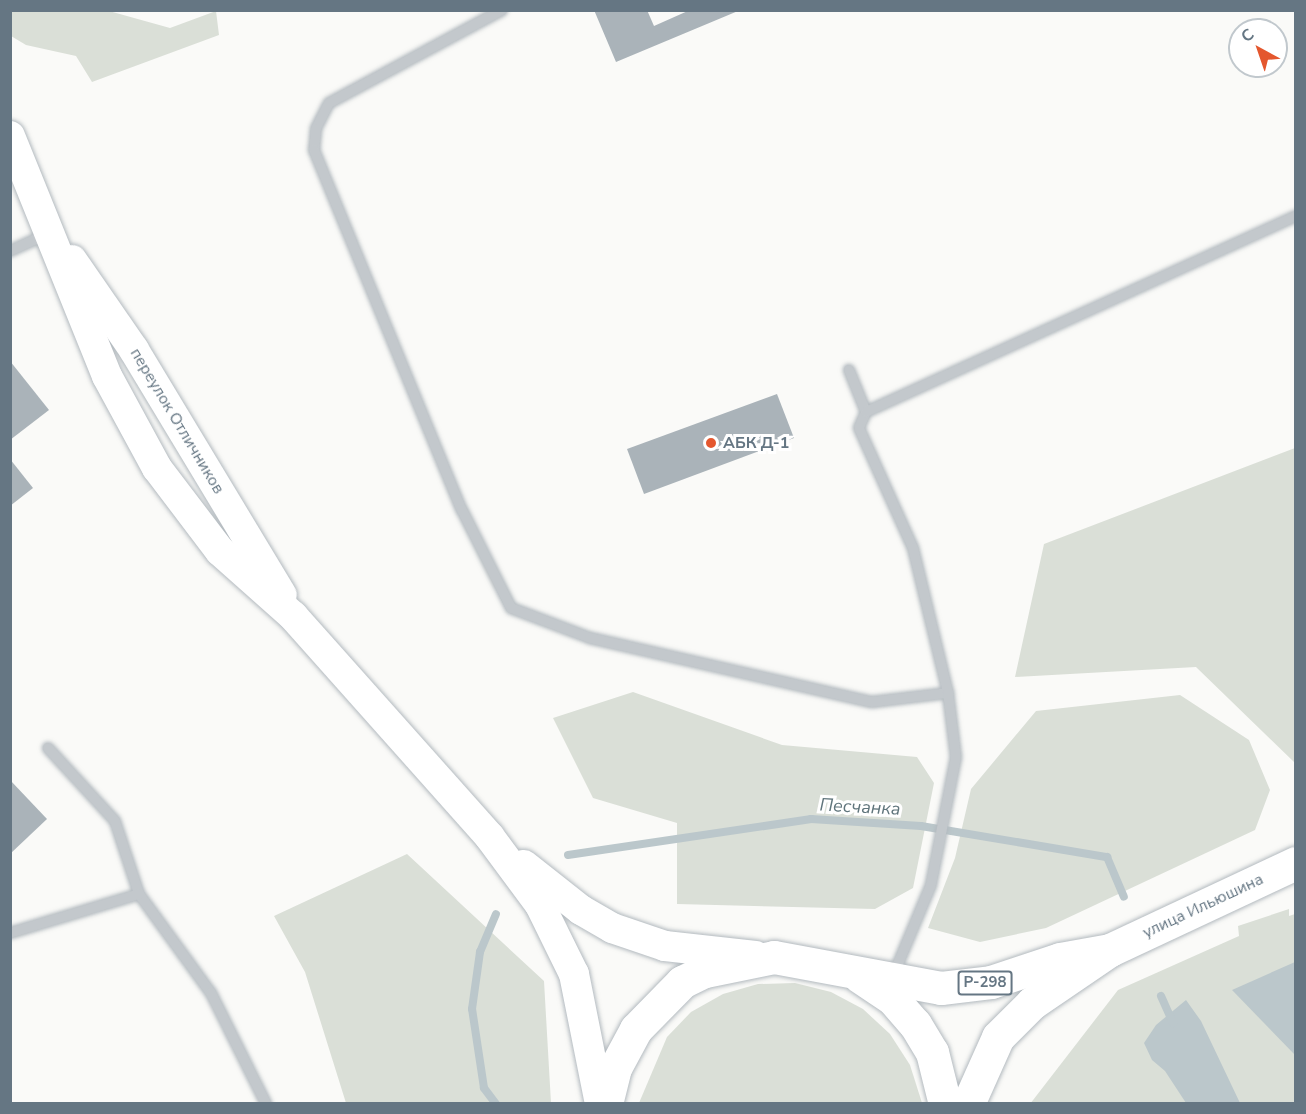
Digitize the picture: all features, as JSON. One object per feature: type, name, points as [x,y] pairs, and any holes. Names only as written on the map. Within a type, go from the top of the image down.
[{"type":"highway","name":"улица Ильюшина","points":[[1110,950],[1296,863]]},
{"type":"highway","name":"Р-298","points":[[606,1104],[615,1068],[653,1007],[682,982],[705,970],[774,957],[858,975],[892,976],[917,984],[965,986],[1110,950]]},
{"type":"highway","name":"Р-298","points":[[968,1104],[984,1060],[1014,1019],[1110,950]]},
{"type":"highway","name":"Р-298","points":[[858,975],[892,998],[915,1024],[932,1052],[945,1104]]},
{"type":"main road","name":"переулок Отличников","points":[[10,136],[107,376],[157,468],[220,551],[293,616],[489,836]]},
{"type":"main road","name":"переулок Отличников","points":[[51,233],[134,350],[293,616]]},
{"type":"main road","points":[[489,836],[581,910],[612,928],[665,946],[774,957]]},
{"type":"main road","points":[[489,836],[540,905],[566,953],[582,1000],[600,1104]]},
{"type":"lane","points":[[502,10],[329,103],[316,129],[315,150],[462,510],[511,608],[590,638],[872,702],[948,693]]},
{"type":"lane","points":[[892,976],[931,885],[951,797],[956,757],[948,693],[913,548],[859,428],[866,412],[1296,216]]},
{"type":"lane","points":[[10,251],[51,233]]},
{"type":"lane","points":[[849,370],[866,412]]},
{"type":"lane","points":[[48,748],[116,821],[139,894],[211,993],[266,1104]]},
{"type":"lane","points":[[10,933],[139,894]]},
{"type":"shaded area","points":[[11,10],[109,11],[170,28],[216,11],[219,35],[92,82],[76,56],[26,45],[11,36]]},
{"type":"shaded area","points":[[1295,448],[1295,763],[1196,667],[1015,677],[1044,544]]},
{"type":"shaded area","points":[[633,692],[782,745],[917,757],[934,783],[913,888],[875,909],[677,904],[677,823],[593,798],[553,718]]},
{"type":"shaded area","points":[[1180,695],[1249,740],[1270,790],[1255,830],[1046,928],[980,942],[928,928],[955,858],[971,789],[1036,711]]},
{"type":"shaded area","points":[[407,854],[544,981],[551,1103],[346,1103],[305,972],[274,916]]},
{"type":"shaded area","points":[[1289,909],[1289,916],[1295,914],[1295,1103],[1030,1104],[1118,990],[1239,936],[1238,926]]},
{"type":"shaded area","points":[[1295,962],[1295,1055],[1232,990]]},
{"type":"shaded area","points":[[795,983],[831,992],[863,1009],[890,1034],[910,1065],[922,1103],[639,1103],[667,1037],[691,1012],[723,994],[758,984]]},
{"type":"shaded area","points":[[1186,1000],[1201,1021],[1240,1103],[1186,1103],[1165,1071],[1152,1060],[1144,1043],[1156,1025]]},
{"type":"building","points":[[594,10],[647,10],[654,26],[690,10],[738,11],[616,62]]},
{"type":"building","points":[[10,361],[49,410],[10,440]]},
{"type":"building","name":"АБК Д-1","points":[[777,394],[794,438],[644,494],[627,449]]},
{"type":"building","points":[[10,459],[33,488],[10,506]]},
{"type":"building","points":[[10,780],[47,819],[10,854]]},
{"type":"waterway","name":"Песчанка","points":[[568,855],[811,819],[921,826],[1107,857],[1124,897]]},
{"type":"waterway","name":"Песчанка","points":[[496,914],[480,952],[472,1009],[484,1088],[496,1104]]},
{"type":"waterway","name":"Песчанка","points":[[1161,996],[1173,1023]]},
{"type":"place","name":"АБК Д-1","points":[[711,443]]}]
